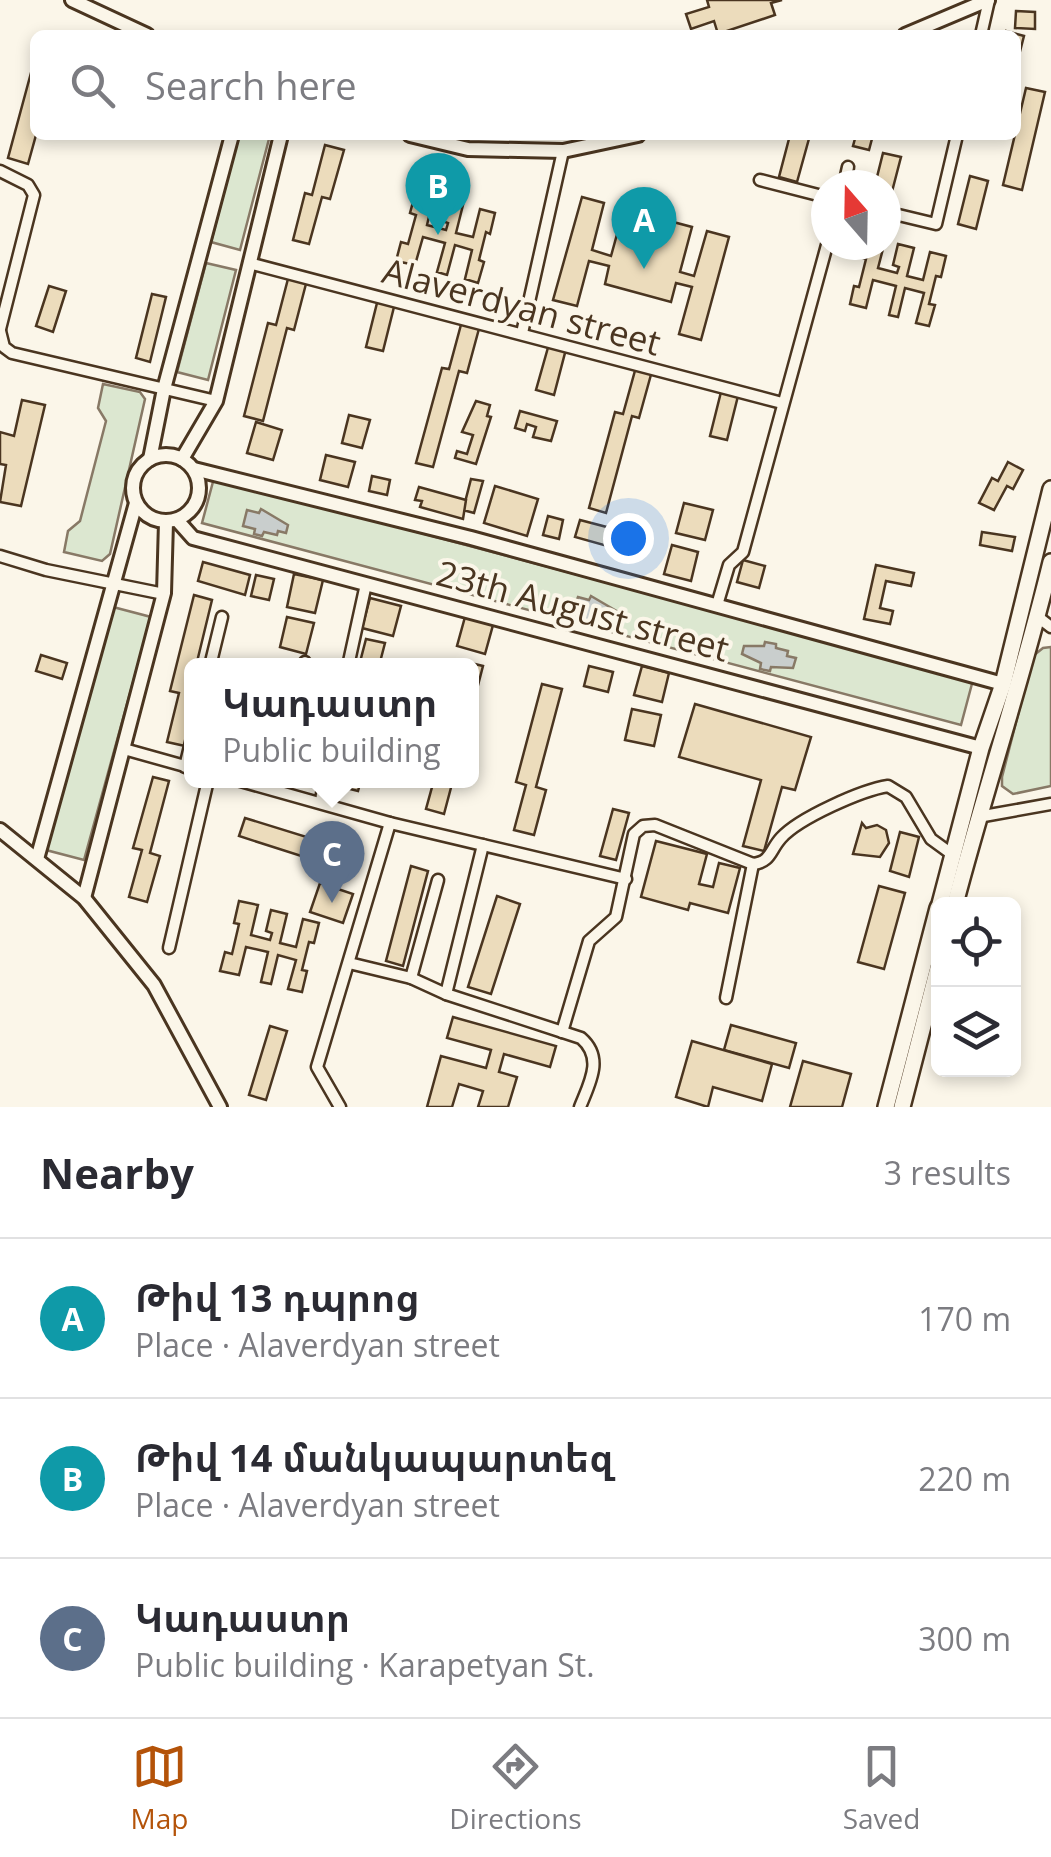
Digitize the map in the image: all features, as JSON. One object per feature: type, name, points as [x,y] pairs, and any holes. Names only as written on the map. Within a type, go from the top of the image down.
[{"type":"main road","points":[[957,897],[998,753],[1051,489]]},
{"type":"main road","points":[[941,897],[980,748],[1044,622],[1051,562]]},
{"type":"main road","points":[[980,748],[998,753]]},
{"type":"main road","points":[[886,1107],[931,936]]},
{"type":"main road","points":[[902,1107],[933,987]]},
{"type":"street","points":[[72,0],[136,30]]},
{"type":"street","points":[[918,30],[988,0]]},
{"type":"street","points":[[981,30],[988,0]]},
{"type":"street","points":[[150,459],[166,455],[182,459],[194,469],[200,491],[188,514],[171,521],[148,517],[136,503],[134,478],[150,459],[164,389],[231,140]]},
{"type":"street","points":[[182,459],[216,400],[280,140]]},
{"type":"street","points":[[431,140],[468,149],[563,151],[615,140]]},
{"type":"street","points":[[901,216],[936,224],[956,140]]},
{"type":"street","points":[[522,333],[563,151]]},
{"type":"street","points":[[0,171],[28,186],[34,195],[0,330],[4,347],[12,353],[216,400]]},
{"type":"street","points":[[760,180],[811,193]]},
{"type":"street","points":[[717,605],[729,564],[743,552],[823,260]]},
{"type":"street","name":"Alaverdyan street","points":[[249,262],[782,403]]},
{"type":"street","name":"23th August street","points":[[194,469],[452,534],[1011,686]]},
{"type":"street","points":[[36,858],[136,503]]},
{"type":"street","points":[[84,898],[164,594],[171,521]]},
{"type":"street","name":"23th August street","points":[[171,521],[193,538],[980,748]]},
{"type":"street","points":[[0,556],[164,594]]},
{"type":"street","points":[[350,658],[366,584]]},
{"type":"street","points":[[212,658],[222,617]]},
{"type":"street","points":[[124,749],[184,767]]},
{"type":"street","points":[[562,1032],[589,941],[616,917],[634,834],[648,824],[753,864],[768,859],[780,839],[792,830],[858,795],[888,786],[906,797],[930,839],[953,855]]},
{"type":"street","points":[[168,948],[206,788]]},
{"type":"street","points":[[282,788],[390,822],[626,879]]},
{"type":"street","points":[[321,802],[323,788]]},
{"type":"street","points":[[978,817],[1051,804]]},
{"type":"street","points":[[340,1107],[317,1067],[390,822]]},
{"type":"street","points":[[0,830],[84,898],[154,985],[220,1107]]},
{"type":"street","points":[[446,994],[483,845]]},
{"type":"street","points":[[726,998],[753,864]]},
{"type":"street","points":[[411,978],[438,880]]},
{"type":"street","points":[[349,963],[411,978],[446,994],[581,1038],[591,1047],[594,1058],[580,1107]]},
{"type":"green space","points":[[238,140],[269,140],[240,250],[211,242]]},
{"type":"green space","points":[[206,263],[236,270],[208,380],[177,372]]},
{"type":"green space","points":[[103,384],[140,392],[145,399],[110,554],[102,561],[64,552],[68,531],[80,521],[106,421],[98,408]]},
{"type":"green space","points":[[214,478],[973,680],[961,725],[202,523]]},
{"type":"green space","points":[[113,607],[151,617],[84,860],[46,850]]},
{"type":"green space","points":[[1051,647],[1051,786],[1013,794],[1002,786],[1002,777],[1033,656]]},
{"type":"shaded area","points":[[261,509],[288,525],[286,533],[264,532],[262,536],[243,526],[247,510],[259,513]]},
{"type":"shaded area","points":[[591,596],[620,613],[617,622],[582,621],[583,617],[565,607],[568,599],[576,602],[578,597],[589,600]]},
{"type":"shaded area","points":[[765,642],[776,644],[776,648],[788,651],[787,656],[796,658],[793,668],[760,669],[761,663],[742,654],[744,646],[764,646]]},
{"type":"building","points":[[707,0],[782,0],[771,3],[775,15],[730,30],[717,30],[714,21],[691,29],[686,14],[709,7]]},
{"type":"building","points":[[1016,11],[1035,12],[1035,29],[1015,28]]},
{"type":"building","points":[[30,77],[30,140],[35,140],[28,164],[8,158]]},
{"type":"building","points":[[1026,88],[1045,92],[1022,190],[1003,185],[1014,140],[1021,140]]},
{"type":"building","points":[[789,140],[809,140],[797,182],[779,177]]},
{"type":"building","points":[[855,140],[872,140],[869,150],[853,146]]},
{"type":"building","points":[[325,145],[344,150],[330,199],[322,197],[309,244],[293,240],[305,193],[312,195]]},
{"type":"building","points":[[883,153],[901,157],[898,170],[879,170]]},
{"type":"building","points":[[970,176],[988,181],[976,229],[958,224]]},
{"type":"building","points":[[416,191],[434,195],[427,225],[446,230],[448,223],[442,221],[447,201],[463,205],[456,233],[473,237],[480,209],[495,213],[479,260],[484,262],[478,283],[465,279],[472,250],[455,245],[447,275],[437,272],[445,243],[423,237],[415,265],[396,261],[401,242],[408,244],[416,215],[410,213]]},
{"type":"building","points":[[582,197],[604,203],[592,250],[611,256],[624,209],[692,227],[680,272],[694,276],[707,231],[729,237],[701,340],[679,334],[692,287],[676,283],[671,302],[605,284],[609,266],[589,261],[577,306],[553,300]]},
{"type":"building","points":[[901,245],[914,248],[907,276],[923,280],[930,252],[946,256],[929,304],[935,305],[929,326],[916,323],[924,293],[905,288],[898,317],[889,315],[896,286],[873,280],[866,308],[850,304],[866,260],[880,260],[878,268],[897,273],[899,267],[893,265],[894,260],[901,260]]},
{"type":"building","points":[[289,275],[307,280],[294,330],[287,328],[263,421],[244,416],[268,323],[276,325]]},
{"type":"building","points":[[49,286],[66,291],[53,332],[36,326]]},
{"type":"building","points":[[152,294],[166,297],[150,362],[136,358]]},
{"type":"building","points":[[378,299],[395,303],[383,351],[366,347]]},
{"type":"building","points":[[462,321],[480,325],[467,373],[459,371],[433,467],[416,463],[442,368],[449,369]]},
{"type":"building","points":[[549,344],[566,349],[554,395],[536,390]]},
{"type":"building","points":[[636,367],[652,371],[639,418],[632,416],[606,513],[589,508],[615,412],[623,414]]},
{"type":"building","points":[[722,388],[739,392],[727,440],[710,436]]},
{"type":"building","points":[[22,400],[45,405],[21,506],[0,502],[6,465],[0,464],[0,432],[14,436]]},
{"type":"building","points":[[476,401],[490,405],[487,416],[491,417],[476,464],[455,458],[457,451],[467,454],[473,435],[462,432]]},
{"type":"building","points":[[520,411],[557,421],[551,441],[533,437],[536,427],[527,424],[525,431],[515,428]]},
{"type":"building","points":[[349,415],[370,420],[362,448],[342,443]]},
{"type":"building","points":[[256,422],[282,430],[273,460],[247,453]]},
{"type":"building","points":[[326,455],[355,462],[348,487],[320,480]]},
{"type":"building","points":[[1008,462],[1023,470],[1013,489],[1007,486],[994,510],[979,503],[992,478],[998,481]]},
{"type":"building","points":[[372,476],[390,480],[387,495],[369,491]]},
{"type":"building","points":[[471,479],[483,481],[474,513],[463,510]]},
{"type":"building","points":[[495,486],[538,499],[527,536],[484,523]]},
{"type":"building","points":[[419,487],[466,500],[463,519],[420,507],[422,501],[415,500]]},
{"type":"building","points":[[684,503],[713,510],[705,540],[676,533]]},
{"type":"building","points":[[548,516],[563,520],[559,539],[543,535]]},
{"type":"building","points":[[580,520],[641,536],[636,554],[575,537]]},
{"type":"building","points":[[982,532],[1015,537],[1012,551],[980,545]]},
{"type":"building","points":[[672,545],[698,552],[691,581],[664,574]]},
{"type":"building","points":[[743,560],[765,566],[759,588],[737,582]]},
{"type":"building","points":[[203,562],[250,575],[245,595],[198,581]]},
{"type":"building","points":[[876,565],[914,573],[911,586],[886,581],[880,608],[893,611],[890,624],[864,619]]},
{"type":"building","points":[[294,574],[323,580],[315,613],[287,607]]},
{"type":"building","points":[[256,575],[274,579],[269,600],[251,596]]},
{"type":"building","points":[[194,595],[212,600],[198,658],[184,658],[184,746],[167,742],[179,693],[170,691]]},
{"type":"building","points":[[370,598],[401,606],[393,636],[362,628]]},
{"type":"building","points":[[287,617],[314,623],[306,654],[280,647]]},
{"type":"building","points":[[465,617],[493,625],[485,654],[457,646]]},
{"type":"building","points":[[366,639],[385,643],[381,658],[361,658]]},
{"type":"building","points":[[41,655],[67,663],[62,679],[36,671]]},
{"type":"building","points":[[589,666],[613,672],[608,692],[584,686]]},
{"type":"building","points":[[642,666],[669,673],[662,702],[634,695]]},
{"type":"building","points":[[542,684],[562,689],[536,787],[546,790],[534,835],[514,830],[526,785],[516,782]]},
{"type":"building","points":[[695,704],[811,737],[795,790],[782,787],[764,851],[743,846],[761,780],[679,757]]},
{"type":"building","points":[[632,709],[661,715],[654,746],[625,740]]},
{"type":"building","points":[[153,777],[169,781],[150,853],[160,856],[147,902],[129,897],[142,850],[133,848]]},
{"type":"building","points":[[432,788],[451,788],[444,814],[426,809]]},
{"type":"building","points":[[613,809],[629,813],[616,860],[600,856]]},
{"type":"building","points":[[245,818],[326,843],[320,862],[239,836]]},
{"type":"building","points":[[862,823],[866,828],[877,825],[886,830],[889,843],[880,857],[853,854]]},
{"type":"building","points":[[900,832],[919,837],[909,877],[890,871]]},
{"type":"building","points":[[656,841],[707,854],[699,884],[713,887],[719,863],[740,868],[728,913],[690,903],[688,910],[641,897]]},
{"type":"building","points":[[411,866],[428,871],[403,966],[386,961]]},
{"type":"building","points":[[320,883],[353,894],[343,923],[310,912]]},
{"type":"building","points":[[879,886],[905,893],[884,969],[858,962]]},
{"type":"building","points":[[497,896],[520,904],[491,994],[468,987]]},
{"type":"building","points":[[239,901],[258,905],[251,935],[270,940],[272,933],[266,931],[271,910],[287,914],[280,943],[296,947],[303,919],[319,923],[302,970],[307,971],[302,992],[288,989],[296,960],[278,955],[271,984],[261,982],[268,952],[246,947],[239,975],[220,971],[225,952],[232,954],[239,924],[234,923]]},
{"type":"building","points":[[453,1017],[556,1046],[550,1067],[504,1054],[499,1072],[517,1077],[508,1107],[478,1107],[483,1091],[459,1084],[452,1107],[427,1107],[441,1056],[486,1068],[491,1050],[447,1038]]},
{"type":"building","points":[[731,1025],[796,1043],[789,1068],[724,1050]]},
{"type":"building","points":[[270,1026],[287,1031],[266,1100],[249,1095]]},
{"type":"building","points":[[692,1041],[772,1064],[762,1101],[713,1087],[708,1107],[676,1097]]},
{"type":"building","points":[[803,1061],[851,1074],[842,1107],[790,1107]]},
{"type":"place","name":"Թիվ 14 մանկապարտեզ","points":[[438,235]]},
{"type":"place","name":"Թիվ 13 դպրոց","points":[[644,269]]},
{"type":"place","name":"Կադաստր","points":[[332,903]]}]
